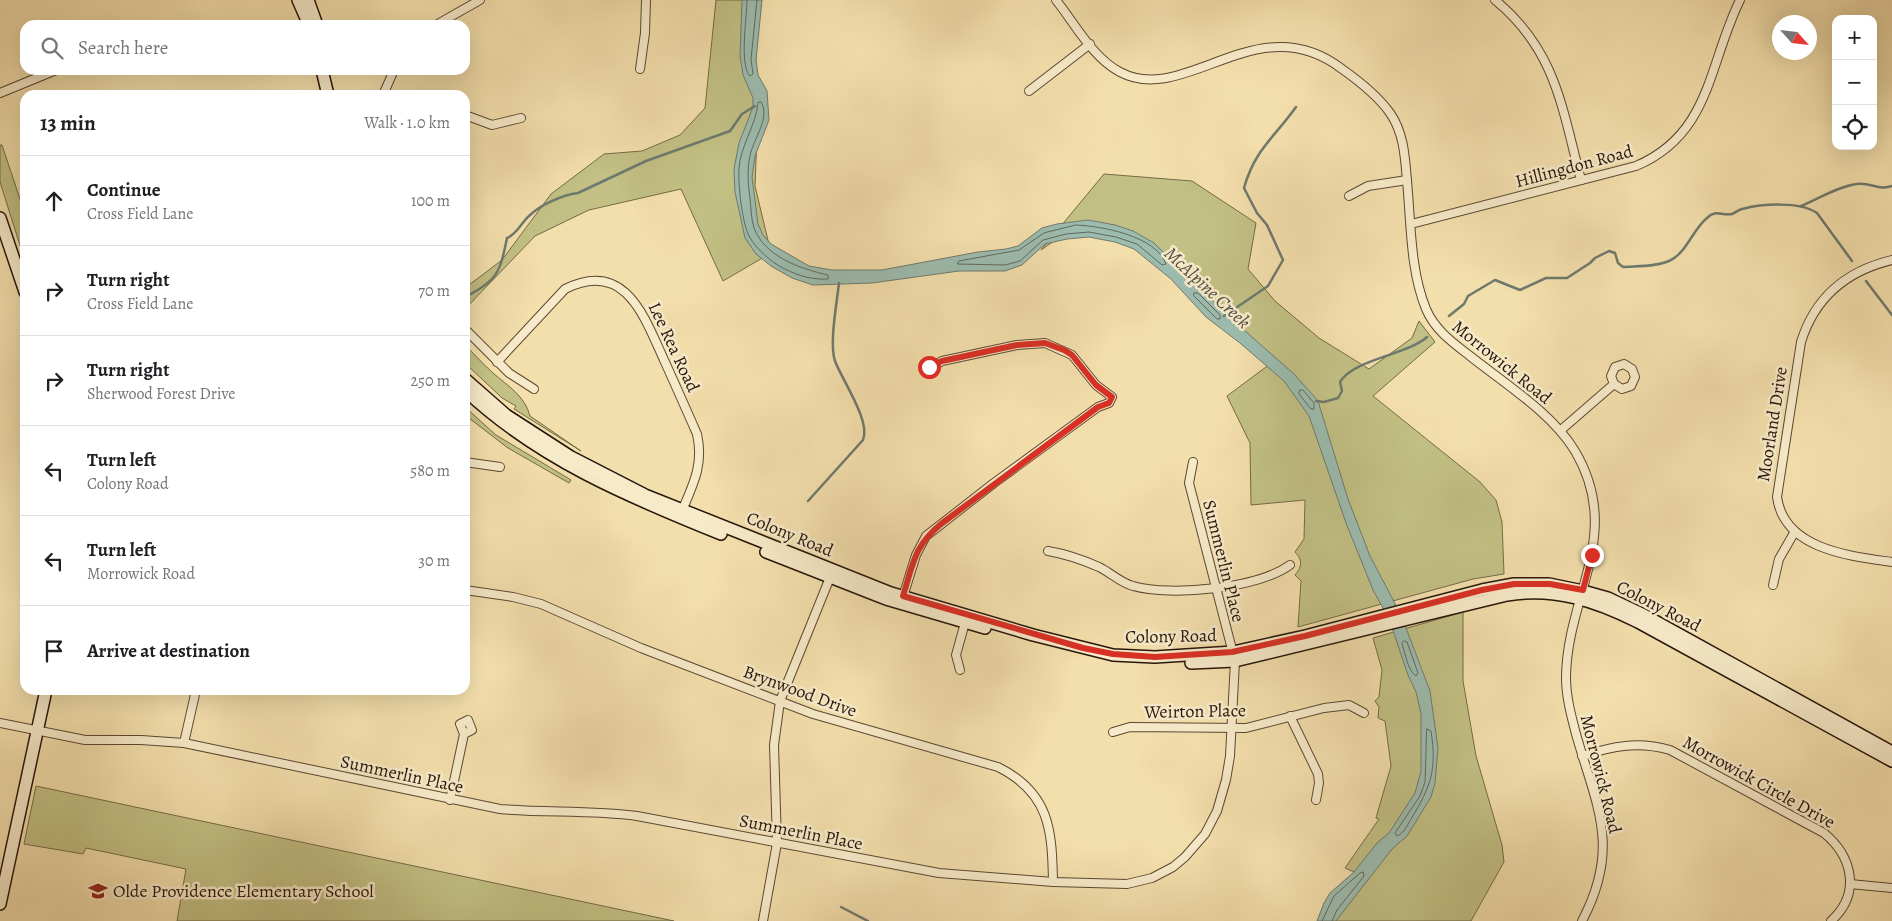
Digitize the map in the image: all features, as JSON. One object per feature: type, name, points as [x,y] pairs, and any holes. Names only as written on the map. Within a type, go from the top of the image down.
[{"type":"main road","points":[[298,0],[307,20]]},
{"type":"main road","points":[[308,0],[315,20]]},
{"type":"main road","points":[[323,75],[327,90]]},
{"type":"main road","points":[[331,75],[335,90]]},
{"type":"main road","points":[[0,218],[20,277]]},
{"type":"main road","name":"Colony Road","points":[[470,383],[542,444],[606,486],[902,600],[1108,661],[1176,664],[1234,656],[1526,588],[1570,595],[1582,594],[1608,598],[1644,616],[1892,752]]},
{"type":"main road","name":"Colony Road","points":[[470,395],[500,422],[542,444]]},
{"type":"main road","name":"Colony Road","points":[[1582,594],[1638,622],[1892,761]]},
{"type":"main road","points":[[0,904],[45,695]]},
{"type":"street","points":[[445,20],[480,0]]},
{"type":"street","points":[[640,69],[645,33],[646,0]]},
{"type":"street","name":"Morrowick Road","points":[[1056,0],[1090,44],[1110,66],[1130,77],[1142,80],[1166,78],[1264,48],[1300,49],[1326,58],[1341,67],[1377,98],[1390,113],[1402,139],[1414,257],[1422,296],[1434,322],[1444,335],[1561,430],[1582,465],[1595,514],[1592,555],[1569,650],[1566,681],[1567,698],[1601,822],[1604,848],[1601,874],[1583,919]]},
{"type":"street","points":[[1495,0],[1527,31],[1545,59],[1556,84],[1581,180]]},
{"type":"street","name":"Hillingdon Road","points":[[1411,224],[1636,166],[1651,160],[1681,136],[1698,109],[1729,24],[1740,0]]},
{"type":"street","points":[[1029,91],[1090,44]]},
{"type":"street","points":[[0,93],[44,75]]},
{"type":"street","points":[[385,90],[392,75]]},
{"type":"street","points":[[470,117],[492,125],[521,118]]},
{"type":"street","points":[[1349,196],[1368,186],[1407,180]]},
{"type":"street","name":"Moorland Drive","points":[[1892,260],[1859,270],[1836,285],[1816,307],[1805,327],[1777,486],[1780,513],[1794,533],[1806,540],[1828,548],[1892,562]]},
{"type":"street","name":"Lee Rea Road","points":[[497,362],[565,289],[575,284],[596,281],[619,286],[637,302],[643,313],[697,434],[701,452],[699,468],[681,514]]},
{"type":"street","points":[[470,334],[509,373],[534,389]]},
{"type":"street","points":[[902,600],[919,549],[926,536],[1090,412],[1109,403],[1112,397],[1096,385],[1072,355],[1045,343],[1017,345],[942,361],[926,371]]},
{"type":"street","points":[[1561,430],[1614,384]]},
{"type":"street","name":"Summerlin Place","points":[[0,723],[85,740],[141,740],[184,743],[450,800],[517,811],[623,814],[938,873],[1053,882],[1127,884],[1159,874],[1185,858],[1204,834],[1223,795],[1230,756],[1234,656],[1215,589],[1189,483],[1193,462]]},
{"type":"street","points":[[470,463],[500,467]]},
{"type":"street","points":[[1773,585],[1779,559],[1794,533]]},
{"type":"street","points":[[1048,551],[1068,555],[1100,568],[1133,586],[1170,590],[1215,589],[1276,575],[1290,565]]},
{"type":"street","points":[[762,921],[776,843],[774,745],[780,700],[831,574]]},
{"type":"street","name":"Brynwood Drive","points":[[470,591],[513,597],[541,604],[641,648],[843,724],[991,765],[1010,773],[1031,791],[1046,814],[1052,837],[1053,882]]},
{"type":"street","points":[[960,670],[956,655],[966,618]]},
{"type":"street","points":[[184,743],[195,695]]},
{"type":"street","name":"Weirton Place","points":[[1113,732],[1130,727],[1246,728],[1324,708],[1349,705],[1364,713]]},
{"type":"street","points":[[1290,716],[1318,774],[1320,783],[1316,800]]},
{"type":"street","points":[[450,800],[464,734]]},
{"type":"street","name":"Morrowick Circle Drive","points":[[1582,756],[1613,746],[1636,744],[1655,746],[1684,756],[1824,833],[1842,852],[1848,868],[1850,884]]},
{"type":"street","points":[[1831,921],[1844,905],[1850,884],[1892,888]]},
{"type":"street","points":[[1583,919],[1593,921]]},
{"type":"shaded area","points":[[716,0],[753,0],[758,112],[755,186],[771,253],[723,281],[681,189],[589,210],[535,236],[470,304],[470,284],[502,260],[551,194],[604,154],[642,151],[680,135],[705,108]]},
{"type":"shaded area","points":[[0,145],[2,145],[20,199],[20,245],[0,182]]},
{"type":"shaded area","points":[[1104,174],[1192,181],[1256,223],[1248,269],[1275,301],[1319,338],[1369,369],[1412,338],[1419,321],[1435,342],[1373,396],[1480,482],[1496,500],[1502,522],[1504,574],[1473,579],[1298,627],[1301,581],[1295,575],[1301,564],[1295,552],[1304,539],[1305,500],[1251,505],[1250,443],[1227,396],[1270,364],[1137,238],[1070,230],[1041,250]]},
{"type":"shaded area","points":[[470,350],[520,397],[530,416],[581,451],[514,409],[516,406],[502,398],[470,368]]},
{"type":"shaded area","points":[[470,412],[496,435],[571,480],[569,483],[508,448],[470,419]]},
{"type":"shaded area","points":[[1463,612],[1463,681],[1476,756],[1502,845],[1504,862],[1471,921],[1335,921],[1363,876],[1345,868],[1379,819],[1376,818],[1391,766],[1385,721],[1378,718],[1379,707],[1375,701],[1379,697],[1382,670],[1373,638]]},
{"type":"shaded area","points":[[36,786],[674,921],[177,921],[186,869],[86,848],[83,854],[24,844]]},
{"type":"water","points":[[742,0],[762,0],[756,60],[758,75],[767,91],[769,120],[755,156],[752,177],[758,224],[763,235],[771,244],[809,266],[832,270],[882,270],[1018,246],[1042,228],[1057,224],[1088,220],[1115,225],[1133,231],[1154,243],[1227,315],[1294,374],[1318,401],[1348,499],[1370,556],[1401,615],[1430,691],[1438,748],[1435,783],[1431,797],[1407,836],[1392,849],[1336,921],[1317,921],[1330,893],[1354,872],[1377,843],[1389,833],[1415,793],[1421,771],[1421,714],[1416,692],[1408,675],[1389,619],[1373,590],[1346,523],[1309,416],[1284,381],[1206,317],[1171,279],[1134,249],[1115,242],[1089,237],[1067,239],[1045,244],[1022,265],[1005,271],[959,271],[872,283],[813,285],[792,278],[771,266],[756,254],[745,238],[735,192],[734,169],[739,143],[753,107],[753,98],[743,75],[740,56]]},
{"type":"waterway","points":[[470,294],[491,281],[502,260],[507,238],[514,234],[526,219],[545,204],[558,198],[578,193],[646,161],[730,131],[742,114],[755,106]]},
{"type":"waterway","name":"McAlpine Creek","points":[[1224,316],[1268,286],[1283,260],[1267,225],[1257,213],[1244,188],[1259,153],[1296,107]]},
{"type":"waterway","points":[[1801,206],[1850,185],[1862,184],[1883,188],[1892,186]]},
{"type":"waterway","points":[[1449,316],[1464,304],[1468,296],[1495,280],[1520,290],[1546,278],[1567,278],[1595,258],[1609,251],[1615,253],[1618,263],[1623,267],[1664,263],[1675,258],[1680,253],[1710,215],[1716,213],[1732,214],[1742,209],[1759,206],[1791,205],[1810,209],[1817,213],[1852,261]]},
{"type":"waterway","points":[[1866,281],[1892,315]]},
{"type":"waterway","points":[[808,501],[863,440],[863,422],[860,412],[833,354],[833,334],[839,283]]},
{"type":"waterway","points":[[1316,401],[1324,402],[1338,398],[1342,391],[1340,382],[1347,374],[1368,362],[1407,348],[1427,337]]},
{"type":"waterway","points":[[841,907],[868,921]]},
{"type":"place","name":"Olde Providence Elementary School","points":[[98,891]]},
{"type":"route","points":[[929,367],[938,362],[1017,345],[1045,343],[1072,355],[1096,385],[1111,394],[1112,400],[1109,403],[1098,407],[994,483],[926,536],[916,555],[903,596],[1033,635],[1113,654],[1155,657],[1232,652],[1305,636],[1383,614],[1482,590],[1514,584],[1550,584],[1583,590],[1592,555]]}]
